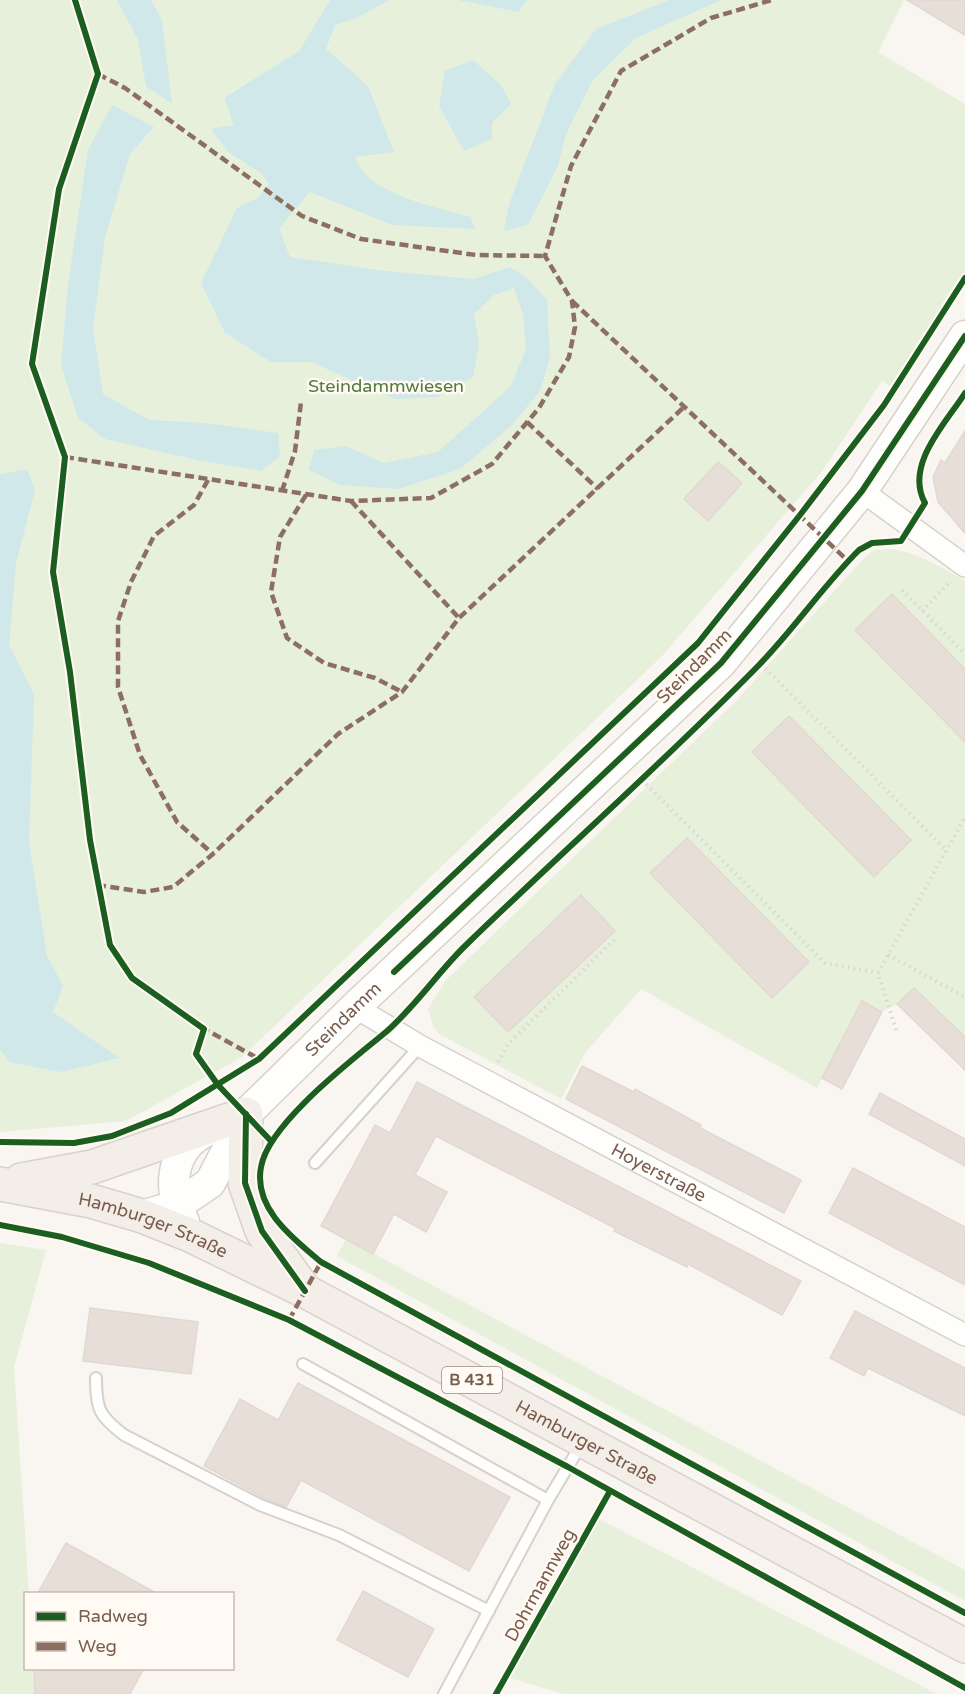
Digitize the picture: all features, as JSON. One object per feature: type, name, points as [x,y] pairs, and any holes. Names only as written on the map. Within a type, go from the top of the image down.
[{"type":"main road","points":[[1,1184],[92,1167],[246,1114],[245,1183],[262,1231],[305,1291]]},
{"type":"main road","name":"Hamburger Straße","points":[[1,1184],[91,1201],[142,1216],[190,1235],[305,1291],[965,1646]]},
{"type":"street","name":"Steindamm","points":[[190,1235],[176,1206],[172,1187],[178,1159],[198,1134],[246,1114],[355,1007],[721,663],[862,491],[965,336]]},
{"type":"street","points":[[862,491],[958,574]]},
{"type":"street","name":"Hoyerstraße","points":[[355,1007],[420,1047],[965,1335]]},
{"type":"street","points":[[142,1216],[176,1206]]},
{"type":"lane","points":[[315,1163],[420,1047]]},
{"type":"lane","points":[[303,1364],[548,1500]]},
{"type":"lane","points":[[96,1378],[96,1401],[104,1420],[124,1435],[260,1505],[339,1535],[489,1611]]},
{"type":"lane","points":[[444,1694],[548,1500],[584,1440]]},
{"type":"path","points":[[922,611],[958,574]]},
{"type":"path","points":[[902,590],[965,654]]},
{"type":"path","points":[[761,664],[946,850]]},
{"type":"path","points":[[642,780],[825,963],[878,973]]},
{"type":"path","points":[[896,1030],[878,973],[965,817]]},
{"type":"path","points":[[488,1082],[508,1044],[617,937]]},
{"type":"path","points":[[888,955],[965,997]]},
{"type":"green space","name":"Steindammwiesen","points":[[0,0],[904,0],[878,52],[965,104],[965,277],[894,389],[882,381],[823,470],[662,656],[242,1057],[126,1121],[0,1132]]},
{"type":"green space","points":[[890,549],[920,557],[965,581],[965,1037],[914,988],[897,1004],[882,1012],[862,1001],[817,1088],[641,989],[585,1053],[561,1099],[439,1034],[433,1025],[428,1009],[445,981],[738,699],[863,559],[874,550]]},
{"type":"green space","points":[[346,1239],[965,1570],[965,1601],[337,1256]]},
{"type":"green space","points":[[0,1243],[46,1250],[14,1367],[29,1592],[24,1592],[24,1670],[34,1670],[35,1694],[0,1694]]},
{"type":"green space","points":[[595,1517],[937,1694],[563,1694],[506,1677]]},
{"type":"water","points":[[117,0],[151,0],[162,20],[172,104],[146,86],[138,40]]},
{"type":"water","points":[[330,0],[390,0],[356,18],[335,25],[326,49],[368,86],[394,152],[355,157],[362,170],[373,181],[404,197],[470,217],[475,229],[393,225],[310,192],[279,228],[290,257],[385,271],[474,279],[510,267],[528,279],[547,300],[550,358],[540,391],[512,425],[460,469],[398,489],[340,485],[309,470],[314,450],[346,446],[384,463],[438,452],[511,386],[526,349],[523,314],[514,288],[494,295],[474,314],[479,344],[473,377],[438,397],[395,399],[311,362],[271,362],[225,333],[201,283],[237,208],[259,197],[269,184],[262,174],[228,152],[211,129],[234,125],[224,98],[299,51]]},
{"type":"water","points":[[458,0],[527,0],[519,12]]},
{"type":"water","points":[[669,0],[721,0],[636,38],[593,80],[566,134],[558,166],[528,225],[504,231],[509,204],[555,84],[596,29]]},
{"type":"water","points":[[473,60],[501,85],[511,104],[492,123],[492,139],[464,151],[439,106],[445,71]]},
{"type":"water","points":[[112,105],[154,127],[130,154],[105,237],[93,328],[103,394],[149,420],[205,423],[278,433],[280,456],[261,471],[197,460],[105,439],[78,418],[61,365],[68,285],[88,150]]},
{"type":"water","points":[[27,469],[35,490],[16,563],[9,645],[34,694],[29,843],[47,956],[63,986],[53,1012],[119,1058],[61,1072],[9,1062],[0,1049],[0,474]]},
{"type":"building","points":[[907,0],[965,0],[965,35]]},
{"type":"building","points":[[965,431],[965,533],[938,502],[933,477],[941,460],[945,463]]},
{"type":"building","points":[[718,462],[742,483],[708,521],[684,499]]},
{"type":"building","points":[[892,594],[965,669],[965,742],[855,630]]},
{"type":"building","points":[[789,716],[911,840],[874,877],[752,752]]},
{"type":"building","points":[[687,838],[809,962],[772,998],[650,873]]},
{"type":"building","points":[[581,895],[615,931],[508,1032],[474,997]]},
{"type":"building","points":[[914,988],[965,1037],[965,1070],[897,1004]]},
{"type":"building","points":[[862,1001],[882,1012],[842,1089],[822,1078]]},
{"type":"building","points":[[582,1066],[634,1092],[635,1089],[701,1125],[700,1128],[801,1180],[784,1213],[566,1099]]},
{"type":"building","points":[[417,1082],[801,1281],[782,1315],[688,1264],[687,1267],[614,1231],[615,1228],[436,1136],[415,1175],[447,1192],[426,1232],[394,1214],[373,1254],[321,1226],[375,1125],[390,1133]]},
{"type":"building","points":[[880,1093],[965,1139],[965,1166],[869,1114]]},
{"type":"building","points":[[853,1168],[965,1227],[965,1285],[829,1213]]},
{"type":"building","points":[[90,1308],[198,1322],[191,1374],[83,1361]]},
{"type":"building","points":[[855,1311],[965,1368],[965,1416],[868,1368],[864,1376],[830,1358]]},
{"type":"building","points":[[298,1383],[510,1497],[469,1571],[301,1480],[286,1507],[204,1466],[240,1399],[278,1420]]},
{"type":"building","points":[[66,1543],[154,1592],[39,1592]]},
{"type":"building","points":[[363,1591],[434,1629],[408,1677],[337,1640]]},
{"type":"building","points":[[34,1670],[143,1670],[130,1694],[35,1694]]},
{"type":"marked path","points":[[65,457],[351,501],[431,498],[492,464],[539,408],[569,357],[575,327],[572,301],[545,256],[571,166],[621,71],[711,18],[772,0]]},
{"type":"marked path","points":[[98,74],[125,88],[302,216],[361,239],[476,255],[545,256]]},
{"type":"marked path","points":[[572,301],[848,561]]},
{"type":"marked path","points":[[282,491],[295,451],[301,402]]},
{"type":"marked path","points":[[97,885],[144,892],[173,887],[213,854],[338,734],[402,692],[459,618],[685,406]]},
{"type":"marked path","points":[[527,422],[598,489]]},
{"type":"marked path","points":[[208,480],[194,505],[154,536],[131,582],[118,621],[118,687],[140,755],[177,822],[213,854]]},
{"type":"marked path","points":[[306,495],[280,537],[271,592],[287,638],[324,663],[375,678],[402,692]]},
{"type":"marked path","points":[[351,501],[459,618]]},
{"type":"marked path","points":[[201,1027],[259,1059]]},
{"type":"marked path","points":[[289,1320],[321,1262]]},
{"type":"cycle path","points":[[75,0],[98,74],[59,189],[32,364],[65,457],[53,572],[70,672],[90,840],[110,945],[132,978],[204,1029],[196,1054],[218,1085],[271,1141]]},
{"type":"cycle path","points":[[0,1142],[74,1143],[112,1136],[171,1113],[259,1059],[698,643],[884,405],[965,278]]},
{"type":"cycle path","points":[[394,972],[721,663],[862,491],[965,336]]},
{"type":"cycle path","points":[[965,393],[938,431],[923,459],[920,489],[925,503],[901,541],[872,543],[859,550],[772,651],[723,701],[466,945],[397,1022],[313,1094],[279,1132],[267,1150],[261,1167],[260,1182],[263,1196],[278,1222],[321,1262],[965,1613]]},
{"type":"cycle path","points":[[246,1114],[245,1183],[262,1231],[305,1291]]},
{"type":"cycle path","points":[[0,1225],[62,1237],[149,1263],[289,1320],[568,1467],[965,1688]]},
{"type":"cycle path","name":"Dohrmannweg","points":[[496,1694],[610,1491]]}]
